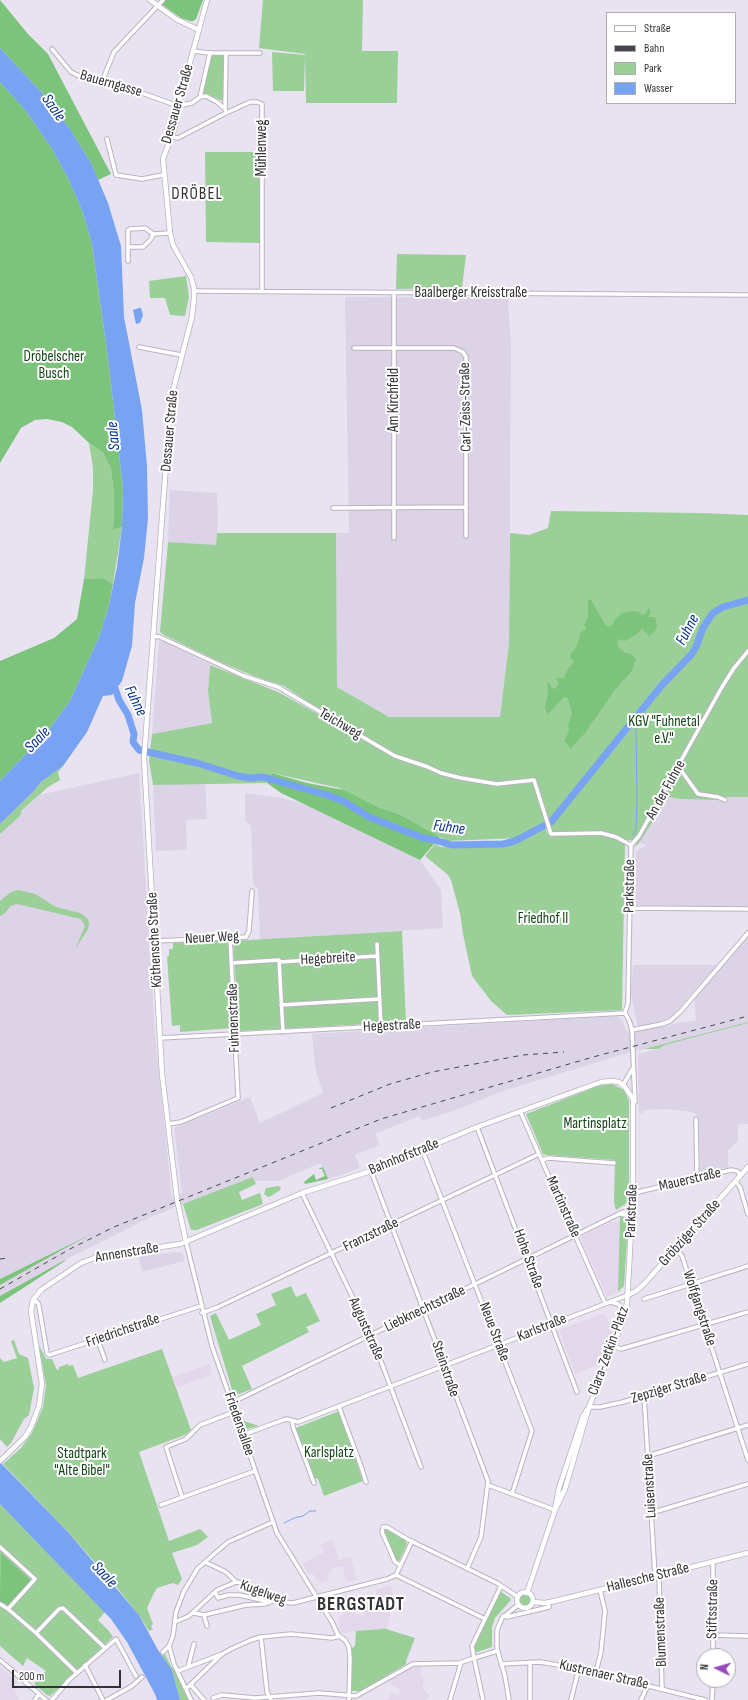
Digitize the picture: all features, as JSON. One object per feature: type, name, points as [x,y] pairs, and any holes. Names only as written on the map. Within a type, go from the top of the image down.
[{"type":"main road","points":[[150,0],[176,19],[199,30]]},
{"type":"main road","name":"Dessauer Straße","points":[[154,636],[171,398],[192,312],[194,291],[191,277],[173,245],[170,233],[163,175],[164,154],[175,127],[178,106],[207,0]]},
{"type":"main road","name":"Köthensche Straße","points":[[154,636],[144,758],[160,1038],[177,1201],[186,1242]]},
{"type":"main road","name":"Bahnhofstraße","points":[[186,1242],[302,1193],[371,1170],[520,1111],[601,1082],[612,1080],[623,1085]]},
{"type":"main road","name":"Parkstraße","points":[[623,1085],[633,1099],[633,1187],[635,1193],[632,1210],[628,1295]]},
{"type":"main road","name":"Gröbziger Straße","points":[[628,1295],[641,1288],[748,1167]]},
{"type":"main road","name":"Annenstraße","points":[[33,1300],[41,1290],[88,1260],[186,1242]]},
{"type":"main road","name":"Clara-Zetkin-Platz","points":[[527,1593],[583,1416],[589,1407],[626,1312],[628,1295]]},
{"type":"main road","points":[[0,1461],[11,1452],[28,1432],[41,1400],[41,1377],[31,1311],[33,1300]]},
{"type":"main road","name":"Hallesche Straße","points":[[533,1602],[548,1602],[748,1553]]},
{"type":"main road","points":[[522,1593],[527,1593],[532,1596],[533,1602],[529,1607],[522,1608],[518,1605],[518,1596],[522,1593]]},
{"type":"street","points":[[103,79],[114,52],[163,0]]},
{"type":"street","name":"Bauerngasse","points":[[52,50],[71,72],[90,81],[103,79],[178,106]]},
{"type":"street","points":[[193,51],[210,53],[260,53]]},
{"type":"street","points":[[200,97],[210,53]]},
{"type":"street","points":[[226,53],[226,111]]},
{"type":"street","points":[[178,106],[192,103],[200,97],[206,96],[217,102],[226,111]]},
{"type":"street","name":"Mühlenweg","points":[[171,137],[178,138],[226,111],[250,102],[262,104],[262,292]]},
{"type":"street","points":[[106,139],[116,175],[142,179],[163,175]]},
{"type":"street","points":[[128,261],[128,230],[133,228],[145,228],[153,234],[170,233]]},
{"type":"street","points":[[129,246],[143,247],[151,239],[153,234]]},
{"type":"street","name":"Baalberger Kreisstraße","points":[[194,291],[748,295]]},
{"type":"street","name":"Am Kirchfeld","points":[[394,293],[394,538]]},
{"type":"street","points":[[139,347],[181,355]]},
{"type":"street","points":[[354,348],[395,348]]},
{"type":"street","name":"Carl-Zeiss-Straße","points":[[395,348],[454,348],[463,352],[466,357],[466,507]]},
{"type":"street","points":[[333,508],[466,507],[466,536]]},
{"type":"street","name":"Teichweg","points":[[154,636],[160,637],[244,676],[278,688],[395,756],[441,773],[461,778],[497,784],[534,780]]},
{"type":"street","name":"An der Fuhne","points":[[631,845],[640,836],[722,686],[748,651]]},
{"type":"street","points":[[678,766],[698,794],[718,797],[725,800]]},
{"type":"street","name":"Parkstraße","points":[[534,780],[551,834],[601,833],[616,837],[631,845],[628,1003],[625,1013],[630,1020],[632,1030],[635,1127],[633,1128]]},
{"type":"street","name":"Neuer Weg","points":[[155,941],[243,937],[247,935],[251,914],[252,891]]},
{"type":"street","points":[[630,908],[748,908]]},
{"type":"street","points":[[632,1030],[670,1021],[681,1011],[748,933]]},
{"type":"street","name":"Fuhnenstraße","points":[[168,1124],[181,1122],[238,1098],[230,937]]},
{"type":"street","name":"Hegebreite","points":[[377,944],[381,1027]]},
{"type":"street","name":"Hegebreite","points":[[232,963],[279,960],[279,962],[377,956]]},
{"type":"street","name":"Hegebreite","points":[[279,962],[283,1032]]},
{"type":"street","points":[[281,1005],[380,999]]},
{"type":"street","name":"Hegestraße","points":[[160,1038],[625,1013]]},
{"type":"street","points":[[623,1085],[631,1073],[634,1065]]},
{"type":"street","name":"Martinstraße","points":[[520,1111],[605,1303]]},
{"type":"street","points":[[696,1119],[697,1178]]},
{"type":"street","name":"Hohe Straße","points":[[478,1127],[577,1392]]},
{"type":"street","name":"Neue Straße","points":[[422,1149],[532,1432],[512,1494]]},
{"type":"street","name":"Franzstraße","points":[[202,1313],[218,1307],[392,1225],[539,1154]]},
{"type":"street","points":[[542,1160],[548,1158],[614,1163]]},
{"type":"street","name":"Steinstraße","points":[[371,1170],[424,1308],[488,1485],[481,1537],[467,1569]]},
{"type":"street","name":"Mauerstraße","points":[[635,1193],[731,1170],[737,1171],[741,1175]]},
{"type":"street","points":[[735,1181],[740,1187],[748,1214]]},
{"type":"street","name":"Auguststraße","points":[[302,1193],[330,1254],[371,1335],[421,1467]]},
{"type":"street","name":"Liebknechtstraße","points":[[231,1403],[627,1210],[632,1210]]},
{"type":"street","points":[[619,1214],[625,1215],[632,1221]]},
{"type":"street","name":"Friedensallee","points":[[186,1242],[202,1313],[212,1346],[273,1522],[282,1542],[340,1636],[347,1643],[350,1652],[349,1698]]},
{"type":"street","name":"Wolfgangstraße","points":[[676,1248],[682,1256],[748,1460]]},
{"type":"street","points":[[644,1299],[748,1266]]},
{"type":"street","name":"Karlstraße","points":[[339,1407],[628,1295]]},
{"type":"street","name":"Friedrichstraße","points":[[33,1300],[38,1303],[39,1306],[47,1353],[51,1356],[201,1306]]},
{"type":"street","points":[[610,1302],[618,1304],[626,1312]]},
{"type":"street","points":[[613,1346],[621,1349],[748,1312]]},
{"type":"street","points":[[98,1340],[105,1360]]},
{"type":"street","name":"Zepziger Straße","points":[[589,1407],[600,1407],[748,1364]]},
{"type":"street","name":"Luisenstraße","points":[[644,1395],[651,1513],[657,1576]]},
{"type":"street","points":[[242,1433],[248,1433],[287,1419],[298,1422],[339,1407],[366,1482]]},
{"type":"street","points":[[182,1497],[166,1447],[186,1439],[200,1425],[234,1412]]},
{"type":"street","points":[[292,1421],[314,1483]]},
{"type":"street","points":[[648,1456],[748,1425]]},
{"type":"street","points":[[161,1505],[255,1471]]},
{"type":"street","points":[[651,1513],[748,1484]]},
{"type":"street","points":[[488,1485],[554,1510]]},
{"type":"street","points":[[163,1652],[169,1646],[173,1636],[176,1612],[188,1583],[205,1562],[232,1539],[273,1522]]},
{"type":"street","points":[[400,1565],[395,1562],[382,1532],[383,1527],[387,1527],[518,1596]]},
{"type":"street","points":[[412,1541],[396,1575],[485,1619]]},
{"type":"street","points":[[0,1548],[35,1579],[8,1609]]},
{"type":"street","points":[[205,1562],[226,1572],[236,1582]]},
{"type":"street","name":"Stiftsstraße","points":[[713,1562],[713,1648]]},
{"type":"street","name":"Kugelweg","points":[[175,1622],[194,1613],[215,1592],[236,1582],[248,1584],[275,1600],[293,1603],[387,1579],[396,1575]]},
{"type":"street","name":"Blumenstraße","points":[[657,1576],[662,1689]]},
{"type":"street","points":[[483,1700],[472,1646],[501,1586]]},
{"type":"street","points":[[596,1672],[601,1652],[605,1611],[600,1590]]},
{"type":"street","points":[[215,1592],[218,1598],[228,1595],[239,1595],[266,1601],[268,1603]]},
{"type":"street","points":[[194,1613],[204,1615],[246,1605],[268,1603],[275,1600]]},
{"type":"street","name":"Hallesche Straße","points":[[503,1616],[507,1617],[549,1607],[548,1602]]},
{"type":"street","points":[[0,1604],[36,1633],[77,1673]]},
{"type":"street","points":[[509,1700],[505,1676],[497,1651],[497,1630],[503,1616],[518,1605]]},
{"type":"street","points":[[36,1633],[59,1609],[64,1608],[105,1648]]},
{"type":"street","points":[[204,1615],[207,1626]]},
{"type":"street","points":[[178,1671],[222,1654],[243,1643],[261,1637],[291,1634],[332,1638],[340,1636]]},
{"type":"street","points":[[713,1635],[748,1636]]},
{"type":"street","points":[[261,1637],[267,1692],[270,1698]]},
{"type":"street","points":[[52,1700],[85,1665],[116,1639],[136,1676]]},
{"type":"street","points":[[188,1667],[194,1644]]},
{"type":"street","points":[[169,1646],[191,1700]]},
{"type":"street","points":[[213,1698],[222,1695],[270,1698],[319,1693],[349,1698],[366,1692],[412,1664],[462,1663],[497,1651]]},
{"type":"street","points":[[186,1689],[222,1654]]},
{"type":"street","points":[[0,1660],[46,1700]]},
{"type":"street","points":[[530,1662],[530,1700]]},
{"type":"street","name":"Kustrenaer Straße","points":[[501,1664],[530,1662],[579,1668],[705,1700]]},
{"type":"street","points":[[450,1700],[462,1663]]},
{"type":"street","points":[[85,1665],[102,1698]]},
{"type":"street","points":[[571,1700],[579,1668]]},
{"type":"street","points":[[107,1700],[132,1686],[142,1677]]},
{"type":"street","points":[[191,1685],[204,1700]]},
{"type":"street","points":[[641,1700],[648,1685]]},
{"type":"street","points":[[712,1700],[713,1688]]},
{"type":"street","points":[[35,1700],[39,1694]]},
{"type":"street","points":[[356,1696],[361,1700]]},
{"type":"shaded area","points":[[345,297],[508,298],[511,344],[509,643],[500,717],[389,717],[337,687],[336,533],[349,533]]},
{"type":"shaded area","points":[[170,490],[217,493],[218,523],[216,546],[168,542]]},
{"type":"shaded area","points":[[159,641],[162,641],[210,664],[208,692],[212,723],[152,734]]},
{"type":"shaded area","points":[[139,773],[155,1034],[172,1199],[182,1193],[174,1128],[250,1097],[260,1123],[323,1093],[315,1068],[312,1034],[617,1016],[623,1021],[626,1031],[699,1020],[696,1020],[694,997],[748,936],[748,1022],[628,1053],[506,1090],[453,1111],[422,1121],[419,1116],[375,1134],[380,1145],[355,1155],[360,1168],[328,1179],[321,1163],[278,1181],[253,1181],[183,1204],[151,1217],[65,1260],[0,1296],[0,1285],[88,1235],[0,1279],[0,834],[20,816],[22,811],[39,795]]},
{"type":"shaded area","points":[[205,782],[207,819],[186,820],[187,850],[156,851],[153,785]]},
{"type":"shaded area","points":[[245,793],[283,798],[303,804],[420,860],[441,890],[443,928],[260,940],[258,889],[253,884],[251,826],[245,820]]},
{"type":"shaded area","points":[[669,797],[680,799],[717,800],[718,797],[748,797],[748,907],[634,905],[636,851],[647,845],[639,843]]},
{"type":"shaded area","points":[[633,965],[717,965],[673,1015],[667,1019],[638,1027],[631,995]]},
{"type":"shaded area","points":[[748,1023],[748,1124],[738,1124],[738,1141],[728,1150],[728,1167],[700,1174],[699,1119],[697,1115],[692,1112],[667,1109],[643,1110],[643,1113],[639,1113],[638,1054],[658,1049],[665,1045]]},
{"type":"shaded area","points":[[620,1221],[618,1292],[607,1297],[580,1237],[611,1222]]},
{"type":"shaded area","points":[[179,1252],[183,1254],[184,1261],[142,1272],[138,1255]]},
{"type":"shaded area","points":[[604,1313],[614,1331],[600,1364],[575,1374],[559,1330]]},
{"type":"shaded area","points":[[209,1364],[212,1375],[177,1387],[173,1377]]},
{"type":"shaded area","points":[[332,1540],[339,1560],[351,1556],[357,1580],[347,1582],[342,1566],[332,1568],[333,1572],[328,1573],[329,1580],[319,1583],[313,1574],[308,1573],[303,1564],[324,1552],[320,1545]]},
{"type":"shaded area","points":[[391,1585],[393,1599],[387,1628],[382,1627],[382,1629],[340,1633],[339,1617],[345,1611],[364,1616],[364,1604],[381,1605],[379,1595],[376,1595],[376,1590]]},
{"type":"shaded area","points":[[0,1666],[18,1683],[13,1685],[19,1700],[0,1700]]},
{"type":"shaded area","points":[[421,1666],[421,1673],[424,1680],[422,1688],[430,1695],[426,1700],[387,1700],[392,1692],[397,1696],[401,1690],[392,1685],[389,1681],[411,1668]]},
{"type":"green space","points":[[0,0],[28,34],[48,54],[111,174],[98,180],[92,165],[70,129],[45,96],[0,48]]},
{"type":"green space","points":[[165,0],[203,0],[196,19],[190,21],[181,18],[161,4]]},
{"type":"green space","points":[[263,0],[363,0],[362,51],[398,51],[397,103],[306,103],[305,54],[259,48]]},
{"type":"green space","points":[[272,52],[305,55],[304,91],[273,91]]},
{"type":"green space","points":[[214,54],[220,54],[224,57],[223,101],[206,94],[202,95],[211,57]]},
{"type":"green space","name":"Dröbelscher Busch","points":[[0,82],[26,111],[52,149],[68,178],[83,213],[92,244],[108,358],[123,488],[122,527],[113,530],[114,496],[111,468],[103,452],[89,443],[72,427],[62,422],[47,419],[35,420],[21,428],[0,463]]},
{"type":"green space","points":[[205,152],[261,152],[260,243],[206,242]]},
{"type":"green space","points":[[397,254],[466,255],[462,288],[396,289]]},
{"type":"green space","points":[[186,276],[189,297],[185,316],[170,315],[165,298],[150,298],[149,281]]},
{"type":"green space","points":[[89,443],[104,452],[111,468],[114,496],[113,530],[122,527],[113,584],[103,578],[84,579],[93,490],[93,468]]},
{"type":"green space","points":[[551,511],[748,515],[748,650],[724,680],[635,840],[627,840],[599,831],[553,832],[550,825],[545,827],[548,835],[601,834],[613,837],[625,844],[622,1010],[507,1015],[491,1001],[472,976],[460,913],[451,880],[447,874],[425,856],[435,844],[441,847],[517,840],[528,834],[518,838],[447,841],[401,815],[378,807],[339,788],[272,773],[267,783],[153,785],[149,761],[152,734],[212,723],[208,691],[210,665],[278,692],[338,725],[336,721],[284,686],[256,677],[216,660],[160,632],[168,542],[216,545],[217,533],[336,533],[337,687],[389,717],[500,717],[509,643],[510,533],[529,535],[548,528]],"holes":[[[696,647],[689,659],[668,682]],[[656,696],[637,722],[557,817],[557,816]]]},
{"type":"green space","points":[[103,578],[113,584],[108,609],[99,637],[70,701],[48,731],[0,781],[0,661],[54,638],[77,619],[84,579]]},
{"type":"green space","points":[[588,600],[591,600],[606,626],[611,626],[615,619],[622,613],[632,611],[640,612],[641,615],[645,614],[649,608],[651,611],[648,617],[655,617],[657,625],[656,630],[649,636],[642,628],[637,634],[625,641],[622,639],[617,641],[618,647],[625,653],[630,653],[636,659],[631,672],[614,691],[585,733],[570,749],[568,744],[564,742],[569,730],[568,725],[572,714],[568,698],[564,697],[547,715],[545,707],[548,693],[547,684],[549,682],[552,688],[555,689],[559,683],[555,678],[564,678],[567,670],[574,661],[570,658],[571,653],[575,650],[581,632],[587,628],[584,625],[588,617]]},
{"type":"green space","points":[[748,654],[748,797],[718,797],[718,800],[680,799],[669,797],[639,843],[634,848],[726,682]]},
{"type":"green space","points":[[64,765],[58,772],[60,780],[48,787],[22,810],[20,816],[0,834],[0,824],[34,791],[41,782]]},
{"type":"green space","points":[[272,773],[307,783],[344,790],[378,807],[401,815],[440,837],[420,860],[281,793],[267,783]]},
{"type":"green space","points":[[18,890],[35,894],[56,907],[80,913],[88,919],[88,929],[77,946],[76,947],[85,926],[81,919],[17,904],[11,906],[4,914],[0,916],[0,901],[11,892]]},
{"type":"green space","points":[[402,931],[406,1022],[239,1031],[233,941]]},
{"type":"green space","points":[[225,940],[228,944],[233,1028],[180,1032],[180,1025],[172,1026],[167,957],[169,956],[169,949],[173,949],[173,943]]},
{"type":"green space","points":[[748,1022],[665,1045],[658,1049],[644,1049]]},
{"type":"green space","name":"Martinsplatz","points":[[612,1084],[624,1090],[629,1101],[629,1200],[616,1210],[614,1202],[615,1160],[543,1154],[526,1114],[598,1086]]},
{"type":"green space","points":[[323,1167],[328,1179],[305,1184],[304,1182],[314,1174],[316,1180],[325,1176],[322,1169],[318,1169]]},
{"type":"green space","points":[[253,1177],[256,1184],[239,1192],[242,1200],[260,1193],[263,1204],[197,1230],[191,1230],[183,1204]]},
{"type":"green space","points":[[279,1186],[281,1188],[280,1190],[271,1196],[268,1197],[264,1194],[266,1188]]},
{"type":"green space","points":[[620,1216],[625,1217],[628,1223],[624,1286],[618,1292]]},
{"type":"green space","points":[[91,1234],[60,1251],[0,1285],[0,1279]]},
{"type":"green space","points":[[65,1261],[0,1303],[0,1296]]},
{"type":"green space","points":[[291,1286],[296,1297],[306,1293],[320,1321],[306,1327],[309,1332],[242,1366],[252,1389],[234,1396],[210,1316],[216,1313],[229,1340],[261,1325],[256,1314],[276,1305],[271,1294]]},
{"type":"green space","points":[[14,1340],[19,1354],[28,1358],[34,1388],[29,1415],[24,1419],[11,1443],[7,1447],[0,1439],[0,1358],[4,1362],[17,1358],[11,1341]]},
{"type":"green space","name":"Stadtpark \"Alte Bibel\"","points":[[39,1345],[46,1359],[52,1359],[57,1370],[59,1367],[68,1364],[69,1366],[73,1365],[78,1378],[162,1349],[191,1430],[185,1435],[139,1452],[169,1541],[200,1529],[208,1537],[197,1545],[172,1553],[182,1579],[178,1585],[173,1583],[157,1588],[147,1608],[153,1624],[151,1626],[153,1629],[149,1631],[139,1615],[109,1578],[67,1531],[3,1464],[21,1448],[32,1433],[43,1407],[46,1385]]},
{"type":"green space","name":"Karlsplatz","points":[[339,1411],[363,1481],[324,1496],[318,1479],[314,1478],[296,1428]]},
{"type":"green space","points":[[244,1421],[259,1426],[247,1429]]},
{"type":"green space","points":[[0,1504],[105,1612],[98,1620],[113,1637],[50,1696],[34,1684],[46,1671],[27,1658],[23,1666],[0,1646]]},
{"type":"green space","points":[[385,1528],[405,1540],[407,1544],[399,1561],[395,1560],[384,1530]]},
{"type":"green space","points":[[1,1553],[31,1581],[8,1605],[0,1601]]},
{"type":"green space","points":[[500,1591],[511,1600],[495,1618],[492,1627],[492,1647],[474,1653],[473,1648]]},
{"type":"green space","points":[[523,1595],[527,1595],[529,1596],[529,1604],[523,1605],[520,1602],[520,1598]]},
{"type":"green space","points":[[383,1628],[415,1638],[406,1664],[361,1691],[352,1691],[352,1648],[355,1646],[356,1631]]},
{"type":"green space","points":[[165,1654],[172,1668],[177,1672],[189,1700],[180,1700],[172,1670],[162,1656]]},
{"type":"water","name":"Saale","points":[[0,48],[45,96],[70,129],[92,165],[108,203],[121,246],[124,317],[142,410],[147,466],[148,518],[144,558],[135,603],[132,646],[122,681],[112,695],[103,696],[87,732],[63,766],[41,782],[34,791],[0,824],[0,781],[48,731],[70,701],[99,637],[108,609],[117,567],[122,527],[123,488],[108,358],[92,244],[83,213],[68,178],[52,149],[26,111],[0,82]]},
{"type":"water","points":[[141,308],[143,315],[140,323],[136,324],[133,310]]},
{"type":"water","name":"Saale","points":[[0,1462],[67,1531],[139,1615],[158,1650],[172,1670],[180,1700],[157,1700],[127,1642],[111,1619],[0,1504]]},
{"type":"waterway","name":"Fuhne","points":[[110,684],[115,688],[119,700],[128,715],[134,734],[133,742],[139,750],[197,763],[238,776],[251,778],[263,777],[327,795],[343,801],[369,817],[423,838],[452,845],[503,844],[515,841],[551,822],[662,685],[691,655],[696,647],[703,628],[713,613],[723,607],[748,600]]},
{"type":"waterway","points":[[633,835],[636,830],[637,802],[636,725],[634,722]]},
{"type":"waterway","points":[[284,1523],[294,1518],[303,1516],[310,1511],[316,1511]]},
{"type":"railway","points":[[0,1289],[70,1249],[114,1227],[381,1119],[593,1057],[748,1016]]},
{"type":"railway","points":[[331,1108],[390,1084],[432,1072],[523,1055],[564,1052]]},
{"type":"railway","points":[[0,1259],[8,1258]]},
{"type":"district","name":"DRÖBEL","points":[[197,195]]},
{"type":"district","name":"BERGSTADT","points":[[361,1605]]},
{"type":"park label","name":"KGV \"Fuhnetal e.V.\"","points":[[664,730]]},
{"type":"park label","name":"Friedhof II","points":[[543,919]]}]
